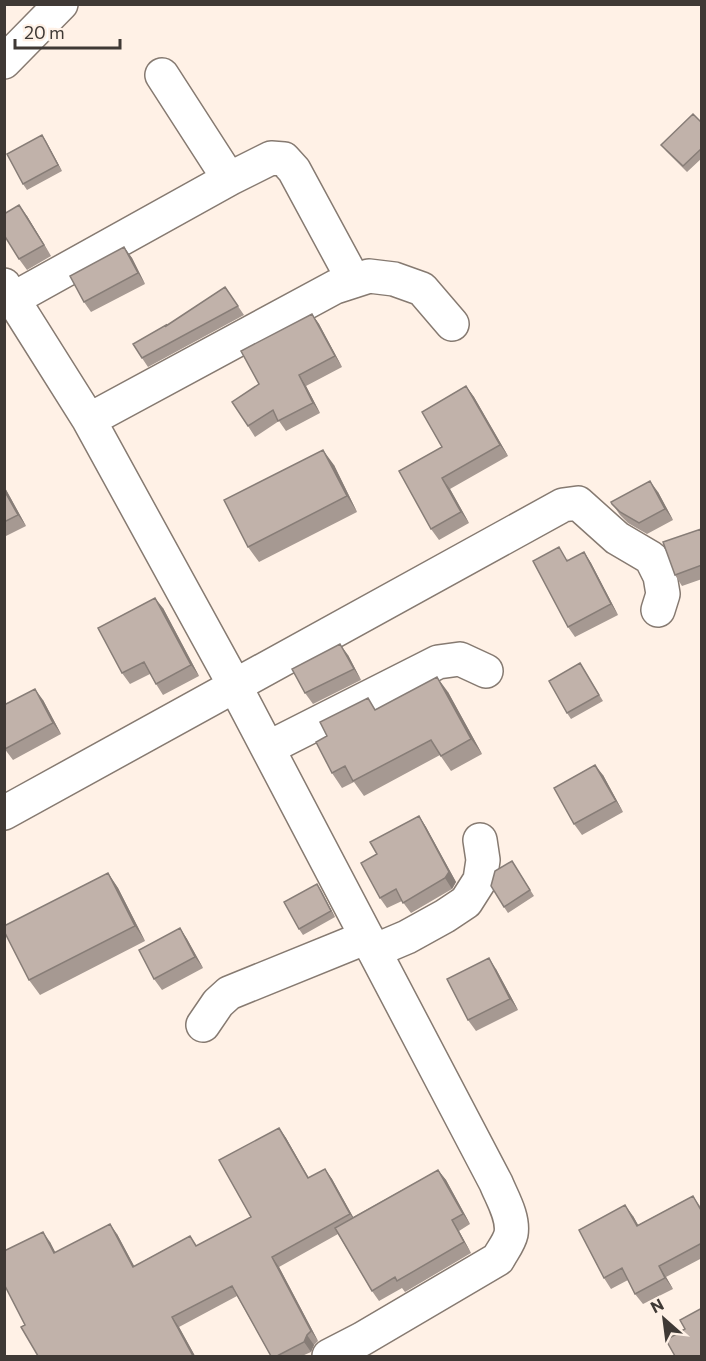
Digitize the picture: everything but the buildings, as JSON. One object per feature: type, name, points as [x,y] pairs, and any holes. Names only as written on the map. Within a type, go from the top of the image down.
[{"type":"street","points":[[4,62],[61,4]]},
{"type":"street","points":[[162,75],[230,178]]},
{"type":"street","points":[[329,1356],[498,1259],[511,1233],[510,1219],[496,1183],[235,686],[89,420],[9,292],[271,158],[284,159],[294,170],[354,281]]},
{"type":"street","points":[[89,420],[335,287],[369,276],[394,279],[422,289],[452,324]]},
{"type":"street","points":[[4,813],[563,505],[578,503],[617,538],[651,558],[660,576],[663,594],[658,610]]},
{"type":"street","points":[[268,748],[438,663],[460,659],[486,671]]},
{"type":"street","points":[[203,1025],[218,1003],[229,993],[371,944],[407,937],[466,902],[480,880],[483,860],[480,840]]}]
